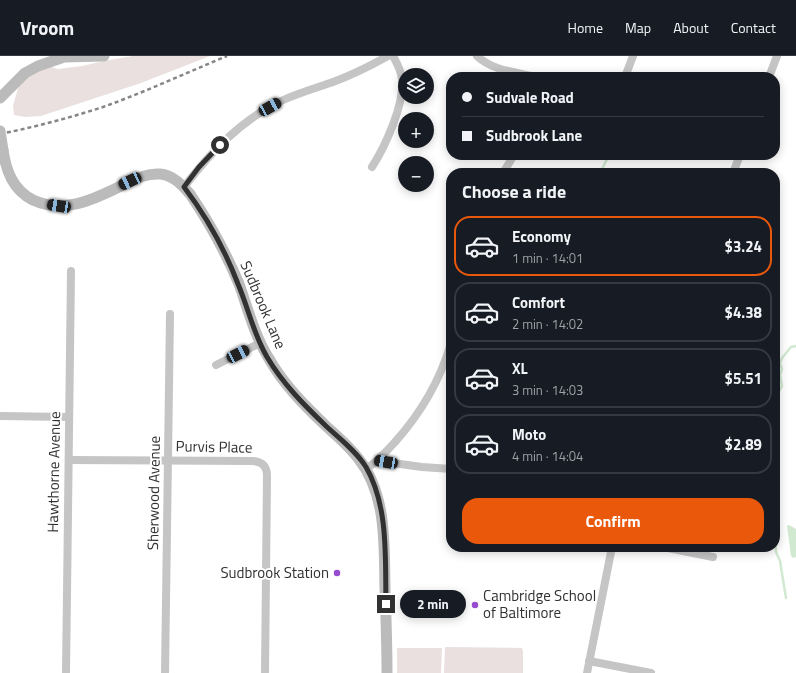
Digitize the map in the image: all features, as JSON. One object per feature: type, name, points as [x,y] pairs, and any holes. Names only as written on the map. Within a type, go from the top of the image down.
[{"type":"street","points":[[0,98],[25,73],[38,66],[63,56],[104,56]]},
{"type":"street","points":[[184,187],[212,152],[242,126],[260,113],[294,96],[364,69],[388,56]]},
{"type":"street","points":[[372,167],[380,155],[400,104],[403,88],[402,78],[393,56]]},
{"type":"street","points":[[477,56],[490,65],[509,72]]},
{"type":"street","points":[[627,72],[633,56]]},
{"type":"street","points":[[771,72],[777,56]]},
{"type":"street","name":"Sudbrook Lane","points":[[0,131],[3,150],[3,165],[11,180],[24,194],[39,202],[59,206],[83,203],[130,181],[161,174],[169,176],[184,187],[206,220],[229,262],[253,327],[268,358],[286,384],[306,406],[354,452],[366,469],[379,501],[382,519],[385,556],[387,673]]},
{"type":"street","name":"Hawthorne Avenue","points":[[66,673],[71,272]]},
{"type":"street","name":"Sherwood Avenue","points":[[165,673],[170,314]]},
{"type":"street","points":[[216,365],[260,342]]},
{"type":"street","points":[[366,469],[378,461],[425,403],[442,369],[446,357]]},
{"type":"street","points":[[0,416],[69,417]]},
{"type":"street","name":"Purvis Place","points":[[69,460],[254,461],[265,467],[268,476],[265,673]]},
{"type":"street","points":[[378,461],[415,466],[446,468]]},
{"type":"street","points":[[587,673],[611,552]]},
{"type":"street","points":[[688,552],[713,557]]},
{"type":"street","points":[[589,661],[651,673]]},
{"type":"shaded area","points":[[133,56],[210,56],[141,83],[41,116],[25,117],[14,115],[13,106],[18,88],[31,73],[48,66],[58,69]]},
{"type":"shaded area","points":[[789,525],[796,529],[796,557],[793,558],[791,556],[787,526]]},
{"type":"shaded area","points":[[445,647],[522,648],[523,673],[444,673]]},
{"type":"shaded area","points":[[397,648],[442,648],[441,673],[397,673]]},
{"type":"waterway","points":[[602,168],[606,160]]},
{"type":"waterway","points":[[780,363],[791,347],[796,346]]},
{"type":"waterway","points":[[780,363],[782,369],[780,375]]},
{"type":"waterway","points":[[780,375],[782,386],[780,390]]},
{"type":"waterway","points":[[776,552],[780,561],[786,598]]},
{"type":"railway","points":[[0,134],[52,122],[103,107],[150,89],[227,56]]},
{"type":"place","name":"Sudbrook Station","points":[[337,573]]},
{"type":"place","name":"Cambridge School of Baltimore","points":[[475,605]]},
{"type":"route","points":[[220,145],[199,167],[184,187],[197,205],[229,262],[253,327],[268,358],[296,396],[357,456],[371,478],[379,501],[382,519],[385,556],[386,604]]}]
